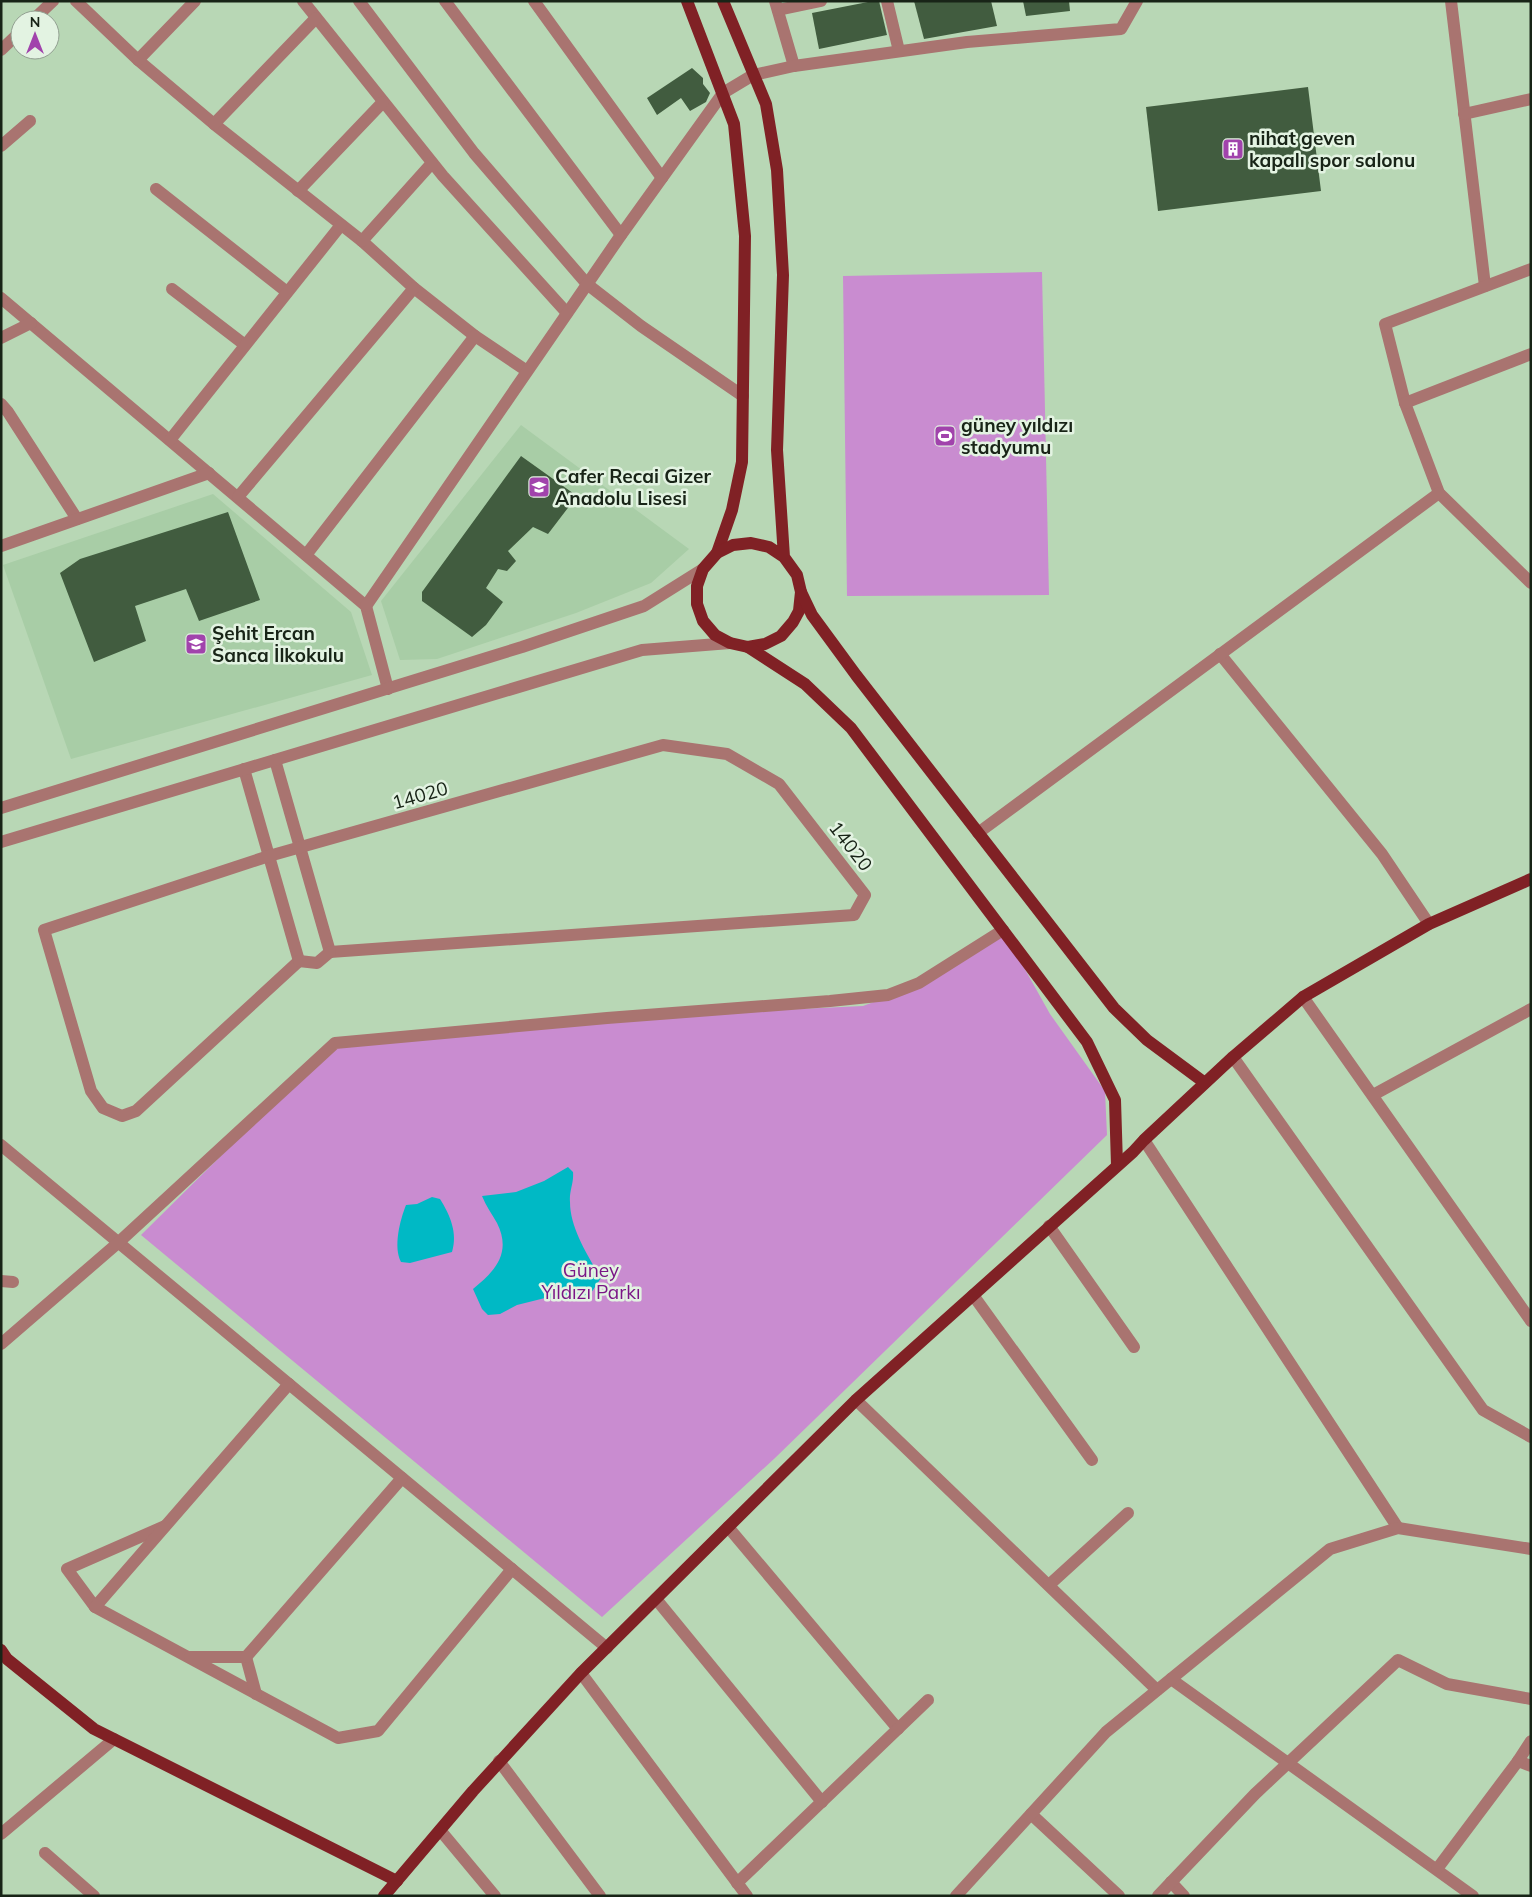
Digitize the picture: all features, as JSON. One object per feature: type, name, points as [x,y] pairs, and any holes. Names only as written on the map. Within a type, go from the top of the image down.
[{"type":"main road","points":[[687,1],[734,124],[745,236],[742,462],[732,510],[717,553],[703,569],[697,586],[697,604],[703,621],[715,635],[730,644],[748,647],[766,644],[781,636],[793,622],[799,611],[801,592]]},
{"type":"main road","points":[[723,1],[766,104],[777,170],[782,275],[776,450],[784,557]]},
{"type":"main road","points":[[717,553],[733,545],[751,543],[769,547],[784,557],[797,575],[801,592],[812,615],[856,676],[1114,1008],[1147,1040],[1205,1083]]},
{"type":"main road","points":[[748,647],[805,684],[851,728],[1087,1042],[1115,1100],[1117,1165]]},
{"type":"main road","points":[[384,1896],[499,1761],[581,1673],[856,1400],[1133,1152],[1233,1057],[1303,997],[1430,924],[1530,882]]},
{"type":"main road","points":[[1,1650],[7,1660],[94,1729],[397,1880]]},
{"type":"street","points":[[44,10],[54,1]]},
{"type":"street","points":[[138,60],[195,1]]},
{"type":"street","points":[[303,1],[432,163],[567,313]]},
{"type":"street","points":[[360,1],[474,153],[587,284],[641,326],[742,396]]},
{"type":"street","points":[[445,1],[621,235]]},
{"type":"street","points":[[534,1],[662,178]]},
{"type":"street","points":[[794,66],[776,6],[821,1]]},
{"type":"street","points":[[887,1],[899,52]]},
{"type":"street","points":[[366,606],[621,235],[723,93],[753,75],[794,66],[968,42],[1122,29],[1137,1]]},
{"type":"street","points":[[1451,1],[1485,286]]},
{"type":"street","points":[[79,2],[138,60],[214,124],[362,241],[414,288],[475,336],[527,371]]},
{"type":"street","points":[[214,124],[316,18]]},
{"type":"street","points":[[1464,114],[1531,99]]},
{"type":"street","points":[[298,191],[383,102]]},
{"type":"street","points":[[1,146],[30,121]]},
{"type":"street","points":[[362,241],[432,163]]},
{"type":"street","points":[[156,188],[287,292]]},
{"type":"street","points":[[170,440],[341,224]]},
{"type":"street","points":[[1531,269],[1385,324],[1405,403],[1439,493],[1531,583]]},
{"type":"street","points":[[238,497],[414,288]]},
{"type":"street","points":[[172,290],[245,345]]},
{"type":"street","points":[[1,298],[366,606],[388,689]]},
{"type":"street","points":[[1,338],[31,323]]},
{"type":"street","points":[[306,555],[475,336]]},
{"type":"street","points":[[1405,403],[1531,354]]},
{"type":"street","points":[[1,404],[76,519]]},
{"type":"street","points":[[1,546],[209,473]]},
{"type":"street","points":[[978,833],[1439,493]]},
{"type":"street","points":[[1,808],[522,647],[644,606],[703,569]]},
{"type":"street","points":[[1,842],[642,650],[730,644]]},
{"type":"street","points":[[1220,654],[1382,854],[1430,924]]},
{"type":"street","name":"14020","points":[[301,849],[662,745],[727,754],[778,784],[865,895],[854,915],[330,952]]},
{"type":"street","points":[[275,760],[330,952],[317,963],[300,960]]},
{"type":"street","points":[[244,769],[300,960]]},
{"type":"street","points":[[300,960],[136,1111],[122,1116],[103,1108],[91,1091],[44,930],[269,856],[301,849]]},
{"type":"street","points":[[1,1344],[119,1242],[335,1043],[888,995],[919,983],[1003,930]]},
{"type":"street","points":[[1303,997],[1531,1321]]},
{"type":"street","points":[[1373,1095],[1531,1009]]},
{"type":"street","points":[[1233,1057],[1482,1410],[1531,1437]]},
{"type":"street","points":[[1144,1140],[1398,1528]]},
{"type":"street","points":[[1,1145],[607,1648]]},
{"type":"street","points":[[1049,1226],[1134,1346]]},
{"type":"street","points":[[973,1295],[1092,1460]]},
{"type":"street","points":[[95,1607],[289,1384]]},
{"type":"street","points":[[856,1400],[1158,1690]]},
{"type":"street","points":[[188,1657],[246,1657],[402,1478]]},
{"type":"street","points":[[1049,1586],[1128,1513]]},
{"type":"street","points":[[165,1526],[67,1569],[95,1607],[338,1738],[378,1731],[512,1570]]},
{"type":"street","points":[[728,1527],[898,1729]]},
{"type":"street","points":[[956,1896],[1106,1732],[1330,1549],[1398,1528],[1531,1549]]},
{"type":"street","points":[[656,1599],[822,1802]]},
{"type":"street","points":[[246,1657],[256,1694]]},
{"type":"street","points":[[1158,1896],[1255,1794],[1398,1660],[1447,1684],[1531,1699]]},
{"type":"street","points":[[581,1673],[746,1896]]},
{"type":"street","points":[[1171,1679],[1472,1895]]},
{"type":"street","points":[[736,1883],[928,1700]]},
{"type":"street","points":[[1,1834],[114,1739]]},
{"type":"street","points":[[1437,1869],[1531,1741]]},
{"type":"street","points":[[499,1761],[600,1896]]},
{"type":"street","points":[[1518,1761],[1531,1766]]},
{"type":"street","points":[[1031,1814],[1118,1896]]},
{"type":"street","points":[[440,1830],[495,1896]]},
{"type":"street","points":[[45,1853],[94,1896]]},
{"type":"street","points":[[1171,1882],[1184,1896]]},
{"type":"shaded area","name":"Cafer Recai Gizer Anadolu Lisesi","points":[[521,425],[689,549],[651,583],[576,613],[437,659],[400,660],[381,601]]},
{"type":"shaded area","name":"Şehit Ercan Sanca İlkokulu","points":[[213,494],[351,612],[372,675],[71,759],[3,565]]},
{"type":"green space","name":"güney yıldızı stadyumu","points":[[1042,272],[1049,595],[847,596],[843,276]]},
{"type":"green space","name":"Güney Yıldızı Parkı","points":[[1003,930],[1050,1014],[1105,1091],[1107,1135],[775,1458],[602,1617],[141,1235],[335,1043],[607,1018],[863,1006],[930,981]]},
{"type":"water","points":[[568,1167],[573,1172],[570,1198],[573,1222],[576,1232],[601,1278],[589,1296],[573,1300],[545,1298],[517,1305],[500,1314],[488,1315],[482,1309],[473,1289],[494,1268],[502,1252],[503,1243],[497,1223],[482,1196],[516,1192],[544,1181]]},
{"type":"water","points":[[432,1197],[440,1199],[450,1218],[454,1238],[452,1252],[410,1263],[401,1262],[397,1241],[406,1205],[417,1204]]},
{"type":"building","points":[[879,1],[887,35],[819,49],[812,13]]},
{"type":"building","points":[[914,1],[991,1],[997,26],[924,39]]},
{"type":"building","points":[[1023,1],[1069,1],[1070,11],[1026,16]]},
{"type":"building","points":[[692,68],[703,78],[703,84],[710,93],[706,102],[690,111],[681,98],[657,115],[647,98]]},
{"type":"building","name":"nihat geven kapalı spor salonu","points":[[1308,87],[1321,191],[1158,211],[1146,107]]},
{"type":"building","points":[[521,456],[577,496],[548,534],[533,527],[508,551],[516,561],[507,571],[498,569],[486,588],[503,602],[486,625],[472,637],[422,601],[422,592]]},
{"type":"building","points":[[228,512],[260,600],[199,621],[186,589],[135,606],[146,641],[94,662],[60,573],[80,559]]},
{"type":"place","name":"nihat geven kapalı spor salonu","points":[[1233,149]]},
{"type":"place","name":"güney yıldızı stadyumu","points":[[945,436]]},
{"type":"place","name":"Cafer Recai Gizer Anadolu Lisesi","points":[[539,487]]},
{"type":"place","name":"Şehit Ercan Sanca İlkokulu","points":[[196,644]]}]
